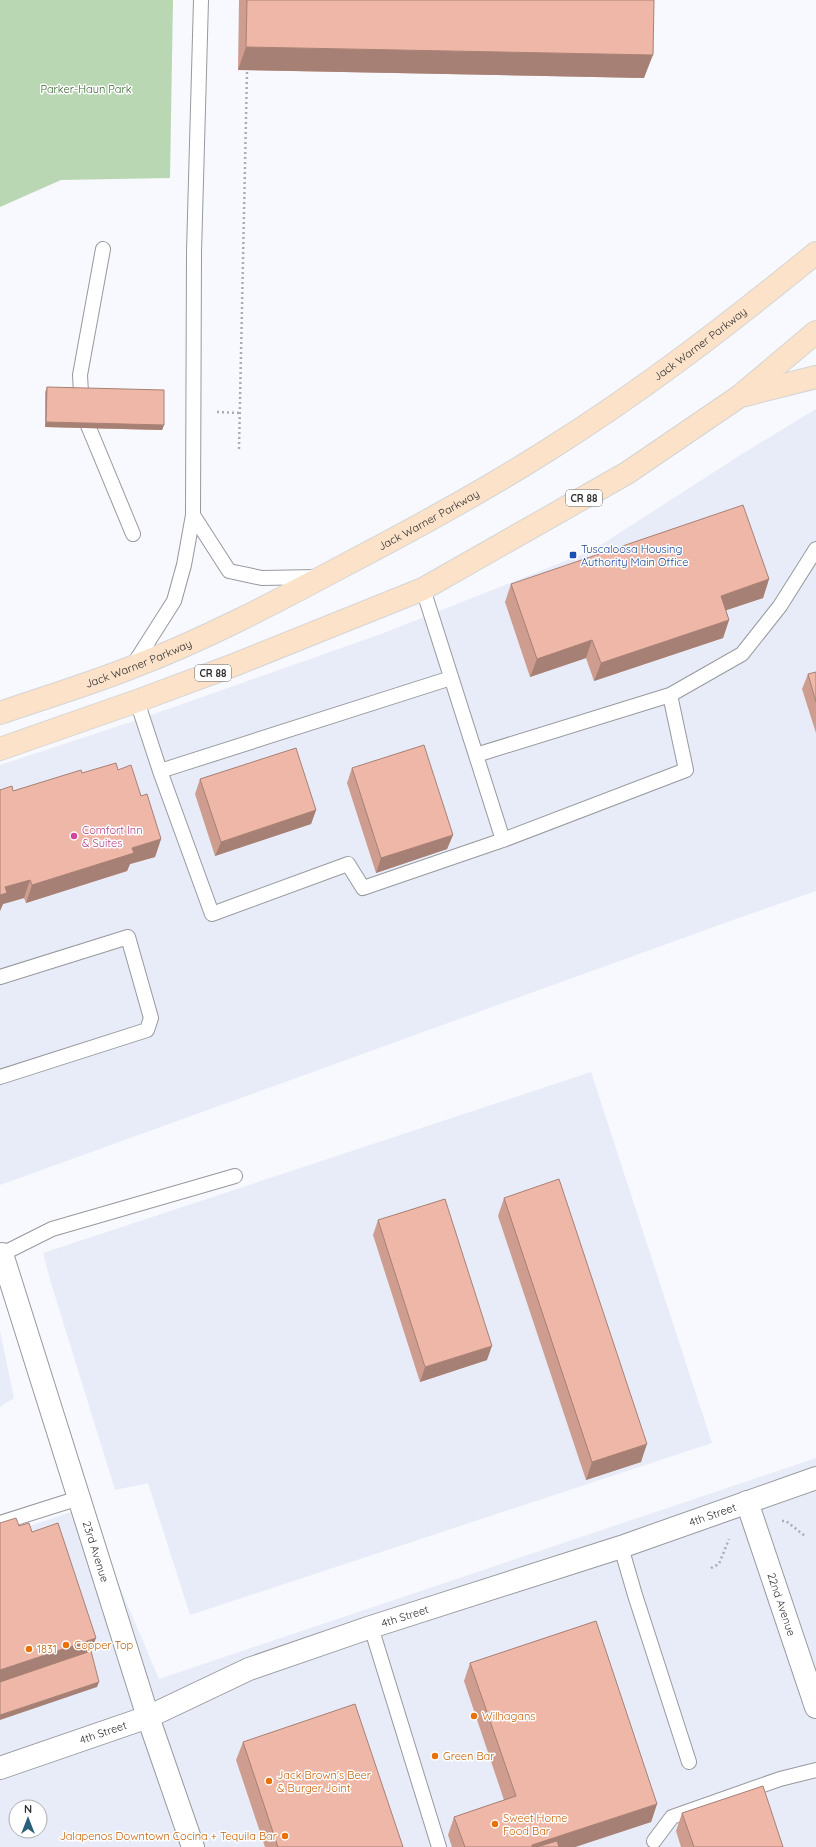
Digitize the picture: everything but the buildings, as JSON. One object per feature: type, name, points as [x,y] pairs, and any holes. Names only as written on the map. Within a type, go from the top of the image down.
[{"type":"main road","name":"Jack Warner Parkway","points":[[0,713],[131,668],[217,630],[322,577],[473,495],[617,405],[686,356],[754,304],[816,253]]},
{"type":"main road","name":"CR 88","points":[[0,749],[138,701],[234,665],[423,589],[627,473],[740,396],[816,332]]},
{"type":"main road","points":[[740,396],[816,377]]},
{"type":"street","name":"23rd Avenue","points":[[2,1254],[148,1717],[194,1847]]},
{"type":"street","name":"4th Street","points":[[0,1768],[148,1717],[249,1669],[371,1627],[621,1547],[816,1478]]},
{"type":"street","name":"22nd Avenue","points":[[747,1502],[816,1707]]},
{"type":"lane","points":[[131,668],[174,601],[184,564],[193,515],[194,252],[201,0]]},
{"type":"lane","points":[[103,249],[80,376],[82,411],[133,534]]},
{"type":"lane","points":[[193,515],[229,571],[262,578],[322,577]]},
{"type":"lane","points":[[476,755],[670,695],[742,654],[780,606],[816,549]]},
{"type":"lane","points":[[423,589],[503,840]]},
{"type":"lane","points":[[160,771],[451,678]]},
{"type":"lane","points":[[138,701],[160,771],[212,914],[348,864],[363,888],[503,840],[686,770],[670,695]]},
{"type":"lane","points":[[0,977],[128,937],[151,1018],[147,1030],[0,1078]]},
{"type":"lane","points":[[2,1254],[52,1229],[235,1176]]},
{"type":"lane","points":[[0,1523],[79,1498]]},
{"type":"lane","points":[[621,1547],[634,1595],[689,1762]]},
{"type":"lane","points":[[371,1627],[439,1847]]},
{"type":"lane","points":[[654,1841],[672,1817],[780,1779],[816,1770]]},
{"type":"path","points":[[239,449],[247,71]]},
{"type":"path","points":[[777,1520],[786,1521],[805,1536]]},
{"type":"path","points":[[711,1568],[719,1564],[730,1537]]},
{"type":"shaded area","points":[[816,409],[816,891],[0,1185],[0,765],[137,720],[381,634],[593,550],[742,454]]},
{"type":"shaded area","points":[[591,1072],[712,1443],[190,1615],[148,1483],[115,1490],[43,1253]]},
{"type":"shaded area","points":[[0,1331],[14,1398],[0,1407]]},
{"type":"shaded area","points":[[816,1458],[816,1847],[0,1847],[0,1536],[86,1507],[159,1679]]},
{"type":"green space","name":"Parker-Haun Park","points":[[0,0],[173,0],[170,178],[61,180],[0,207]]},
{"type":"place","name":"Tuscaloosa Housing Authority Main Office","points":[[573,555]]},
{"type":"place","name":"Comfort Inn & Suites","points":[[74,836]]},
{"type":"place","name":"Copper Top","points":[[66,1645]]},
{"type":"place","name":"1831","points":[[29,1649]]},
{"type":"place","name":"Wilhagans","points":[[474,1716]]},
{"type":"place","name":"Green Bar","points":[[435,1756]]},
{"type":"place","name":"Jack Brown's Beer & Burger Joint","points":[[269,1781]]},
{"type":"place","name":"Sweet Home Food Bar","points":[[495,1824]]},
{"type":"place","name":"Jalapenos Downtown Cocina + Tequila Bar","points":[[285,1836]]}]
